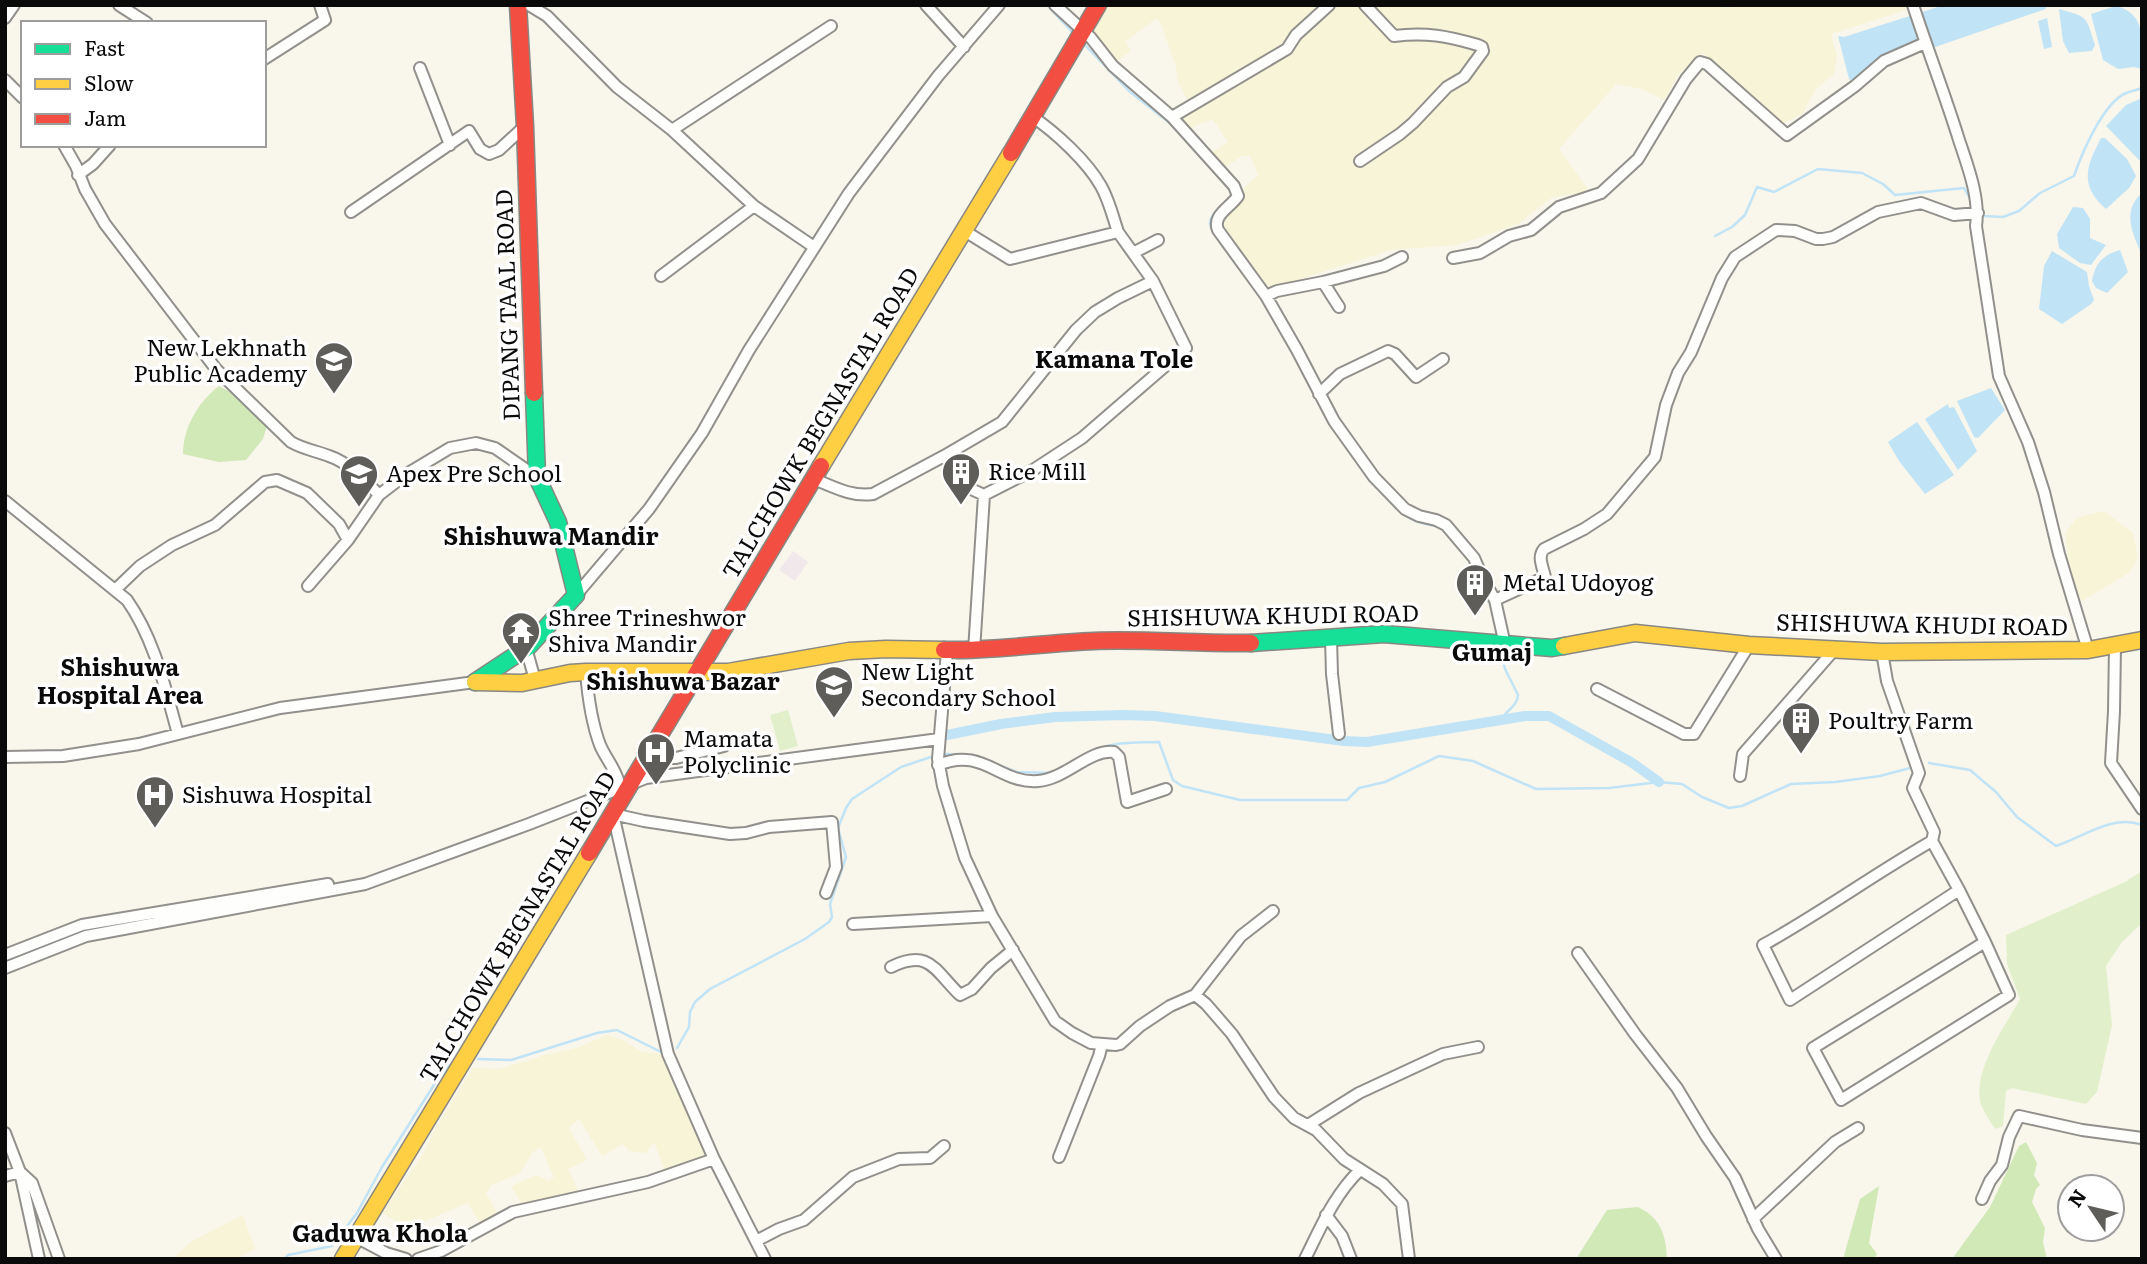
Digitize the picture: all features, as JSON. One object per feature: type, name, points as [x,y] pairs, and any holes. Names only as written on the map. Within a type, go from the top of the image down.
[{"type":"main road","name":"DIPANG TAAL ROAD","points":[[518,5],[525,126],[537,478],[558,522],[576,595]]},
{"type":"main road","name":"TALCHOWK BEGNASTAL ROAD","points":[[343,1259],[613,814],[629,779],[647,758],[1098,5]]},
{"type":"main road","points":[[475,682],[526,648],[576,595]]},
{"type":"main road","name":"SHISHUWA KHUDI ROAD","points":[[475,682],[522,683],[586,672],[728,672],[849,651],[974,651],[1098,641],[1248,643],[1384,634],[1552,648],[1635,633],[1749,645],[1882,652],[2088,650],[2142,640]]},
{"type":"street","points":[[5,18],[14,5]]},
{"type":"street","points":[[119,5],[144,21]]},
{"type":"street","points":[[266,58],[325,20],[320,5]]},
{"type":"street","points":[[529,5],[547,16],[618,87],[671,130],[754,206],[814,247]]},
{"type":"street","points":[[926,5],[964,47]]},
{"type":"street","points":[[576,595],[649,509],[702,433],[749,350],[849,193],[938,76],[999,5]]},
{"type":"street","points":[[1055,5],[1091,38],[1113,66],[1172,117],[1237,191],[1236,200],[1217,218],[1216,227],[1266,296],[1334,421],[1374,477],[1405,509],[1436,520],[1452,531],[1474,558],[1495,600],[1505,645]]},
{"type":"street","points":[[1172,117],[1287,49],[1296,35],[1329,5]]},
{"type":"street","points":[[1360,161],[1413,123],[1447,87],[1464,77],[1483,51],[1478,45],[1447,36],[1419,33],[1394,36],[1365,5]]},
{"type":"street","points":[[1913,5],[1969,169],[1978,212],[1976,226],[1998,376],[2028,442],[2088,650]]},
{"type":"street","points":[[671,130],[831,26]]},
{"type":"street","points":[[1453,258],[1480,253],[1509,236],[1531,230],[1559,206],[1601,193],[1637,159],[1686,79],[1700,62],[1707,64],[1787,135],[1855,86],[1884,61],[1925,43]]},
{"type":"street","points":[[420,68],[450,145]]},
{"type":"street","points":[[5,80],[21,95]]},
{"type":"street","points":[[984,495],[1033,470],[1082,439],[1186,348],[1153,281],[1118,232],[1101,186],[1074,154],[1033,117]]},
{"type":"street","points":[[351,212],[469,131],[480,149],[488,154],[499,150],[525,126]]},
{"type":"street","points":[[65,147],[105,225],[216,369],[291,442],[303,449],[332,457],[366,481],[379,495]]},
{"type":"street","points":[[78,175],[93,164],[108,147]]},
{"type":"street","points":[[1495,600],[1545,577],[1540,559],[1544,549],[1584,529],[1607,513],[1655,457],[1666,405],[1678,373],[1691,352],[1722,278],[1735,257],[1776,230],[1795,231],[1823,239],[1833,237],[1878,212],[1921,203],[1954,215],[1978,212]]},
{"type":"street","points":[[661,276],[754,206]]},
{"type":"street","points":[[963,230],[1010,259],[1118,232]]},
{"type":"street","points":[[1133,253],[1158,240]]},
{"type":"street","points":[[1266,296],[1277,291],[1384,266],[1402,257]]},
{"type":"street","points":[[814,479],[848,493],[873,494],[944,456],[1002,422],[1076,330],[1095,312],[1153,281]]},
{"type":"street","points":[[1323,282],[1339,307]]},
{"type":"street","points":[[1319,394],[1340,374],[1388,351],[1395,354],[1416,377],[1443,359]]},
{"type":"street","points":[[308,586],[348,540],[379,495],[405,475],[450,448],[476,443],[495,448],[537,478]]},
{"type":"street","points":[[944,456],[971,489],[984,495]]},
{"type":"street","points":[[115,590],[140,566],[172,545],[215,525],[265,482],[277,480],[307,493],[340,524],[348,540]]},
{"type":"street","points":[[974,651],[984,495]]},
{"type":"street","points":[[5,501],[131,606],[155,655],[178,734]]},
{"type":"street","points":[[1331,639],[1339,734]]},
{"type":"street","points":[[1597,689],[1684,734],[1694,734],[1749,645]]},
{"type":"street","points":[[2115,646],[2115,711],[2111,763],[2142,808]]},
{"type":"street","points":[[526,648],[535,680]]},
{"type":"street","points":[[1740,776],[1743,754],[1835,649]]},
{"type":"street","points":[[947,651],[938,765],[965,858],[992,916],[1055,1021],[1091,1043],[1120,1044],[1140,1026],[1170,1006],[1195,995],[1241,936],[1273,911]]},
{"type":"street","points":[[1882,652],[1887,681],[1919,773],[1913,788],[1934,832],[1932,841],[1959,890],[1985,942],[2009,995],[1841,1100],[1813,1048],[1985,942]]},
{"type":"street","points":[[586,672],[589,704],[600,746],[616,773],[629,779]]},
{"type":"street","points":[[5,757],[63,756],[139,744],[280,708],[475,682]]},
{"type":"street","points":[[5,956],[82,925],[361,878],[629,779],[939,739]]},
{"type":"street","points":[[647,758],[676,758],[723,746]]},
{"type":"street","points":[[938,765],[966,759],[988,764],[1007,775],[1036,781],[1059,776],[1092,757],[1111,751],[1119,757],[1127,803],[1166,789]]},
{"type":"street","points":[[5,968],[86,936],[365,884],[529,824],[629,779]]},
{"type":"street","points":[[765,1259],[714,1158],[668,1054],[613,814],[730,834],[769,827],[832,822],[836,866],[826,893]]},
{"type":"street","points":[[1932,841],[1763,945],[1790,1000],[1959,890]]},
{"type":"street","points":[[853,924],[992,916]]},
{"type":"street","points":[[891,967],[904,961],[929,962],[960,995],[972,989],[991,968],[1013,950]]},
{"type":"street","points":[[1578,953],[1677,1088],[1735,1178],[1753,1219],[1776,1259]]},
{"type":"street","points":[[1195,995],[1231,1034],[1274,1097],[1294,1118],[1317,1130],[1344,1159],[1383,1184],[1402,1205],[1409,1259]]},
{"type":"street","points":[[1059,1157],[1102,1044]]},
{"type":"street","points":[[1308,1125],[1359,1093],[1443,1054],[1478,1047]]},
{"type":"street","points":[[1982,1199],[1990,1181],[2002,1165],[2009,1137],[2019,1116],[2082,1130],[2142,1139]]},
{"type":"street","points":[[1753,1219],[1835,1142],[1858,1128]]},
{"type":"street","points":[[5,1133],[20,1172],[38,1259]]},
{"type":"street","points":[[756,1241],[804,1220],[853,1177],[899,1160],[930,1158],[944,1146]]},
{"type":"street","points":[[418,1259],[441,1251],[513,1212],[648,1182],[714,1158]]},
{"type":"street","points":[[1306,1259],[1326,1215],[1348,1182],[1360,1170]]},
{"type":"street","points":[[5,1176],[20,1172]]},
{"type":"street","points":[[20,1172],[32,1183],[59,1259]]},
{"type":"street","points":[[1326,1215],[1342,1236],[1351,1259]]},
{"type":"street","points":[[356,1237],[386,1253],[406,1259]]},
{"type":"shaded area","points":[[1108,5],[1722,5],[1727,9],[1734,5],[1905,5],[1906,10],[1831,34],[1837,56],[1834,74],[1816,89],[1802,114],[1781,124],[1703,53],[1678,75],[1664,100],[1642,89],[1616,84],[1559,149],[1590,192],[1553,197],[1518,224],[1457,245],[1391,250],[1264,291],[1217,225],[1242,198],[1244,188],[1258,175],[1250,156],[1242,156],[1222,169],[1209,154],[1228,142],[1213,120],[1200,123],[1187,132],[1172,114],[1189,103],[1178,82],[1176,67],[1157,18],[1125,42],[1131,51],[1115,63],[1093,32]]},
{"type":"shaded area","points":[[2104,511],[2133,533],[2138,559],[2129,573],[2082,601],[2071,583],[2065,533],[2078,517]]},
{"type":"shaded area","points":[[793,551],[808,562],[795,581],[779,570]]},
{"type":"shaded area","points":[[607,1035],[623,1040],[642,1052],[664,1054],[710,1155],[665,1172],[654,1142],[646,1153],[629,1151],[623,1144],[602,1156],[579,1119],[569,1128],[587,1160],[568,1169],[579,1192],[522,1204],[511,1186],[537,1175],[549,1181],[554,1177],[541,1147],[533,1152],[520,1173],[492,1185],[486,1193],[498,1214],[481,1224],[467,1203],[425,1221],[415,1232],[382,1213],[423,1154],[436,1127],[473,1068],[499,1069],[576,1048]]},
{"type":"shaded area","points":[[243,1215],[255,1249],[236,1259],[175,1259],[192,1241]]},
{"type":"green space","points":[[219,386],[232,393],[267,426],[263,439],[246,460],[219,462],[183,454],[193,416],[211,392]]},
{"type":"green space","points":[[788,710],[798,746],[780,751],[770,715]]},
{"type":"green space","points":[[2142,871],[2142,923],[2122,942],[2106,966],[2112,1025],[2097,1092],[2086,1104],[2012,1088],[2006,1091],[2003,1126],[1995,1129],[1981,1103],[1982,1074],[1993,1047],[2020,999],[2007,964],[2006,935],[2125,882]]},
{"type":"green space","points":[[2026,1142],[2037,1163],[2034,1175],[2040,1185],[2032,1202],[2045,1228],[2043,1242],[2047,1259],[1952,1259],[1990,1207],[2019,1146]]},
{"type":"green space","points":[[1879,1186],[1869,1243],[1877,1254],[1874,1259],[1843,1259],[1860,1199]]},
{"type":"green space","points":[[1638,1207],[1652,1216],[1661,1228],[1667,1259],[1576,1259],[1607,1210]]},
{"type":"water","points":[[1944,5],[2047,5],[2046,9],[1935,47],[1895,56],[1859,84],[1849,79],[1838,36],[1844,37]]},
{"type":"water","points":[[2116,6],[2133,15],[2138,22],[2142,39],[2142,69],[2118,69],[2103,60],[2091,14]]},
{"type":"water","points":[[2059,9],[2085,20],[2095,45],[2092,51],[2069,53],[2063,41]]},
{"type":"water","points":[[2047,18],[2052,47],[2044,49],[2038,21]]},
{"type":"water","points":[[2142,98],[2142,163],[2106,126],[2126,105]]},
{"type":"water","points":[[2101,138],[2105,138],[2127,159],[2136,176],[2129,188],[2106,209],[2092,192],[2088,175]]},
{"type":"water","points":[[2142,193],[2142,255],[2130,215]]},
{"type":"water","points":[[2073,207],[2083,208],[2090,219],[2090,238],[2106,245],[2091,265],[2080,263],[2059,248],[2057,234]]},
{"type":"water","points":[[2120,250],[2128,272],[2107,293],[2096,288],[2092,281],[2095,269],[2104,257]]},
{"type":"water","points":[[2052,251],[2087,272],[2094,300],[2062,324],[2039,309],[2044,266]]},
{"type":"water","points":[[1991,388],[2005,410],[1978,438],[1974,437],[1957,401]]},
{"type":"water","points":[[1948,404],[1949,408],[1954,407],[1977,451],[1958,470],[1925,419]]},
{"type":"water","points":[[1917,422],[1954,475],[1925,494],[1888,442]]},
{"type":"waterway","points":[[1047,5],[1074,34]]},
{"type":"waterway","points":[[1083,43],[1129,91],[1176,128]]},
{"type":"waterway","points":[[1983,216],[2003,217],[2019,211],[2040,193],[2074,176],[2088,142],[2109,107],[2117,98],[2142,88]]},
{"type":"waterway","points":[[1715,236],[1732,227],[1745,215],[1757,187],[1774,192],[1818,169],[1862,173],[1883,184],[1895,195],[1964,188],[1971,200]]},
{"type":"waterway","points":[[1223,205],[1212,216],[1210,226],[1224,247]]},
{"type":"waterway","points":[[1385,496],[1408,517],[1438,526]]},
{"type":"waterway","points":[[1473,567],[1475,586],[1490,603]]},
{"type":"waterway","points":[[1492,610],[1498,638]]},
{"type":"waterway","points":[[1501,652],[1505,669],[1518,695],[1516,703],[1502,719]]},
{"type":"waterway","points":[[947,735],[1055,717],[1122,715],[1155,716],[1367,742],[1525,716],[1549,716],[1631,762],[1659,782]]},
{"type":"waterway","points":[[1084,755],[1111,745],[1159,742],[1173,780],[1182,786],[1240,800],[1347,800],[1359,788],[1385,782],[1439,756],[1473,761],[1536,789],[1609,788],[1659,782],[1682,784],[1702,797],[1729,808],[1742,806],[1791,784],[1880,776],[1910,768]]},
{"type":"waterway","points":[[945,754],[972,755],[1017,772],[1050,773]]},
{"type":"waterway","name":"Gaduwa Khola","points":[[677,1048],[689,1027],[690,1012],[695,1002],[710,989],[805,939],[829,922],[832,917],[830,904],[846,857],[838,828],[852,799],[901,767],[931,757]]},
{"type":"waterway","points":[[1929,763],[1970,770],[1996,792],[2017,817],[2056,846],[2109,824],[2131,822],[2142,825]]},
{"type":"waterway","points":[[5,962],[93,930]]},
{"type":"waterway","name":"Gaduwa Khola","points":[[478,1059],[511,1060],[597,1033],[617,1030],[661,1052]]},
{"type":"waterway","points":[[285,1259],[288,1255],[332,1246],[357,1213],[382,1167],[437,1080],[453,1062]]},
{"type":"traffic: fast","points":[[475,682],[528,647],[576,595],[558,522],[537,477],[534,393]]},
{"type":"traffic: fast","points":[[1251,643],[1384,634],[1552,648],[1564,646]]},
{"type":"traffic: slow","points":[[821,466],[1011,153]]},
{"type":"traffic: slow","points":[[1564,646],[1635,633],[1749,645],[1882,652],[2088,650],[2142,640]]},
{"type":"traffic: slow","points":[[475,682],[522,683],[586,672],[728,672],[849,651],[944,650]]},
{"type":"traffic: slow","points":[[343,1259],[589,853]]},
{"type":"traffic: jam","points":[[518,5],[534,393]]},
{"type":"traffic: jam","points":[[1011,153],[1098,5]]},
{"type":"traffic: jam","points":[[589,853],[821,466]]},
{"type":"traffic: jam","points":[[944,650],[1114,641],[1251,643]]},
{"type":"place","name":"New Lekhnath Public Academy","points":[[334,395]]},
{"type":"place","name":"Rice Mill","points":[[961,506]]},
{"type":"place","name":"Apex Pre School","points":[[359,508]]},
{"type":"place","name":"Metal Udoyog","points":[[1475,617]]},
{"type":"place","name":"Shree Trineshwor Shiva Mandir","points":[[521,665]]},
{"type":"place","name":"New Light Secondary School","points":[[834,719]]},
{"type":"place","name":"Poultry Farm","points":[[1801,755]]},
{"type":"place","name":"Mamata Polyclinic","points":[[656,786]]},
{"type":"place","name":"Sishuwa Hospital","points":[[155,829]]},
{"type":"district","name":"Kamana Tole","points":[[1114,360]]},
{"type":"district","name":"Shishuwa Mandir","points":[[551,537]]},
{"type":"district","name":"Gumaj","points":[[1492,653]]},
{"type":"district","name":"Shishuwa Hospital Area","points":[[120,682]]},
{"type":"district","name":"Shishuwa Bazar","points":[[683,682]]},
{"type":"district","name":"Gaduwa Khola","points":[[380,1234]]}]
